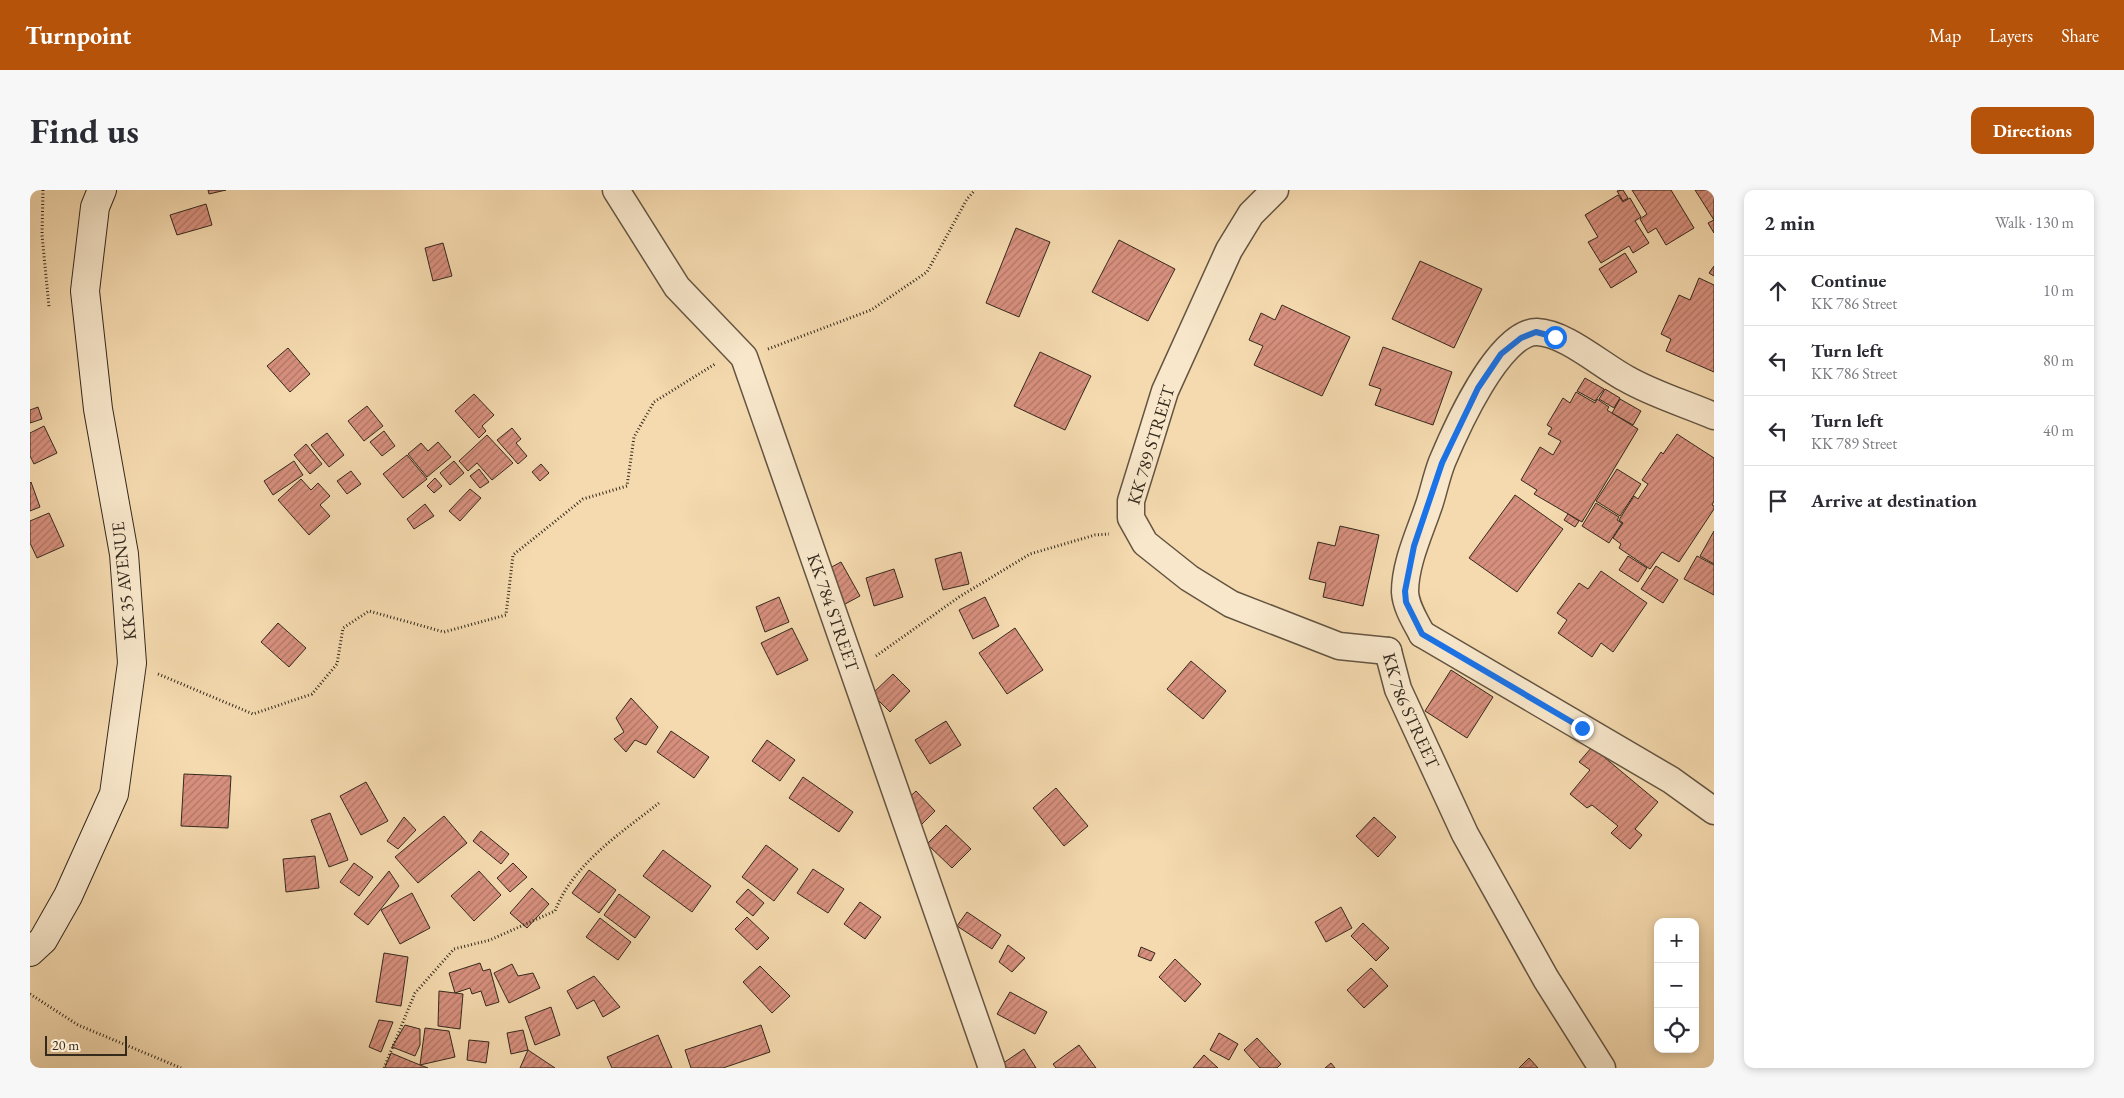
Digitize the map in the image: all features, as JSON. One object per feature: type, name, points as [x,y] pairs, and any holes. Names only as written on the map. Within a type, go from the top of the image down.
[{"type":"main road","name":"KK 35 AVENUE","points":[[30,952],[43,940],[68,896],[114,794],[132,663],[124,554],[98,409],[85,291],[95,207],[102,190]]},
{"type":"street","name":"KK 784 STREET","points":[[616,190],[677,288],[744,357],[992,1068]]},
{"type":"street","name":"KK 789 STREET","points":[[1275,190],[1251,214],[1229,250],[1165,391],[1131,502],[1131,518],[1144,543],[1182,572],[1231,604],[1339,646],[1388,651]]},
{"type":"street","name":"KK 786 STREET","points":[[1602,1068],[1546,979],[1465,834],[1398,688],[1388,651],[1422,634],[1406,602],[1405,591],[1414,546],[1442,463],[1478,388],[1501,354],[1521,338],[1536,332],[1555,337],[1585,352],[1628,380],[1714,416]]},
{"type":"street","points":[[1422,634],[1671,780],[1714,811]]},
{"type":"path","points":[[43,190],[42,235],[49,307]]},
{"type":"path","points":[[132,663],[253,714],[312,694],[337,664],[343,628],[369,611],[444,632],[506,615],[513,555],[582,499],[627,486],[634,437],[654,402],[718,363],[744,357],[871,310],[927,272],[967,199],[975,190]]},
{"type":"path","points":[[853,671],[960,597],[1030,554],[1095,535],[1140,533]]},
{"type":"path","points":[[384,1068],[415,993],[454,949],[490,940],[555,911],[562,894],[596,853],[659,803]]},
{"type":"path","points":[[30,994],[78,1025],[180,1068]]},
{"type":"building","points":[[208,190],[226,190],[209,194]]},
{"type":"building","points":[[1623,190],[1628,198],[1623,201],[1617,191]]},
{"type":"building","points":[[1632,190],[1671,190],[1694,228],[1666,245],[1656,228],[1648,233],[1640,219],[1647,214]]},
{"type":"building","points":[[1695,190],[1714,190],[1714,220]]},
{"type":"building","points":[[1618,195],[1623,202],[1630,198],[1641,217],[1635,221],[1649,243],[1633,253],[1629,246],[1601,263],[1588,242],[1598,237],[1585,215]]},
{"type":"building","points":[[206,204],[212,225],[177,235],[170,215]]},
{"type":"building","points":[[1714,220],[1714,233],[1708,223]]},
{"type":"building","points":[[1016,228],[1050,242],[1019,317],[986,303]]},
{"type":"building","points":[[1119,240],[1175,269],[1148,321],[1092,292]]},
{"type":"building","points":[[443,243],[452,276],[433,281],[425,248]]},
{"type":"building","points":[[1625,253],[1637,272],[1611,288],[1599,269]]},
{"type":"building","points":[[1420,261],[1482,289],[1454,348],[1392,319]]},
{"type":"building","points":[[1714,266],[1714,276],[1709,273]]},
{"type":"building","points":[[1699,278],[1714,285],[1714,372],[1666,351],[1671,339],[1661,334],[1679,295],[1690,300]]},
{"type":"building","points":[[1282,305],[1350,337],[1322,396],[1254,365],[1263,346],[1249,340],[1261,313],[1275,320]]},
{"type":"building","points":[[1383,347],[1452,372],[1433,425],[1375,405],[1381,389],[1369,385]]},
{"type":"building","points":[[288,348],[310,374],[290,392],[267,366]]},
{"type":"building","points":[[1040,352],[1091,376],[1065,430],[1014,406]]},
{"type":"building","points":[[1585,378],[1604,389],[1595,401],[1577,391]]},
{"type":"building","points":[[1605,389],[1620,398],[1614,408],[1599,399]]},
{"type":"building","points":[[1576,392],[1595,403],[1597,399],[1609,407],[1607,410],[1638,429],[1582,522],[1534,494],[1537,490],[1521,480],[1540,447],[1553,455],[1561,441],[1548,434],[1552,428],[1547,425],[1563,398],[1570,403]]},
{"type":"building","points":[[474,394],[494,415],[482,426],[486,431],[479,438],[455,411]]},
{"type":"building","points":[[1620,399],[1641,411],[1633,425],[1612,413]]},
{"type":"building","points":[[367,406],[383,426],[364,441],[348,421]]},
{"type":"building","points":[[38,407],[42,419],[30,423],[30,410]]},
{"type":"building","points":[[44,426],[57,453],[34,464],[30,456],[30,433]]},
{"type":"building","points":[[512,428],[521,439],[516,443],[527,456],[518,464],[497,440]]},
{"type":"building","points":[[384,431],[395,446],[382,456],[370,442]]},
{"type":"building","points":[[327,433],[344,455],[329,467],[311,445]]},
{"type":"building","points":[[1677,434],[1714,458],[1714,501],[1712,505],[1714,509],[1679,562],[1662,552],[1650,569],[1619,548],[1621,544],[1613,538],[1623,523],[1619,520],[1634,496],[1638,499],[1648,484],[1642,480],[1661,452],[1663,454]]},
{"type":"building","points":[[487,435],[513,463],[492,480],[477,463],[468,471],[459,461]]},
{"type":"building","points":[[438,442],[451,457],[427,477],[408,454],[421,443],[428,451]]},
{"type":"building","points":[[306,444],[322,464],[310,474],[294,455]]},
{"type":"building","points":[[407,455],[427,479],[403,498],[383,474]]},
{"type":"building","points":[[294,461],[303,475],[273,495],[264,481]]},
{"type":"building","points":[[454,461],[464,473],[450,485],[440,473]]},
{"type":"building","points":[[541,464],[549,473],[540,481],[532,472]]},
{"type":"building","points":[[479,469],[489,482],[480,488],[470,476]]},
{"type":"building","points":[[1617,469],[1641,484],[1620,516],[1596,501]]},
{"type":"building","points":[[351,471],[361,484],[347,494],[337,481]]},
{"type":"building","points":[[435,478],[442,486],[434,493],[427,486]]},
{"type":"building","points":[[301,479],[311,490],[318,483],[330,496],[320,505],[330,516],[309,535],[278,500]]},
{"type":"building","points":[[30,483],[40,507],[30,511]]},
{"type":"building","points":[[470,489],[481,498],[460,521],[449,511]]},
{"type":"building","points":[[1515,495],[1563,529],[1517,592],[1469,558]]},
{"type":"building","points":[[1596,503],[1619,517],[1617,520],[1622,523],[1609,543],[1582,526]]},
{"type":"building","points":[[425,504],[434,516],[414,529],[407,519]]},
{"type":"building","points":[[49,513],[64,546],[37,558],[30,543],[30,521]]},
{"type":"building","points":[[1568,514],[1579,521],[1575,527],[1564,520]]},
{"type":"building","points":[[1340,526],[1379,535],[1363,606],[1323,597],[1326,583],[1309,579],[1318,542],[1335,546]]},
{"type":"building","points":[[1714,531],[1714,564],[1700,556]]},
{"type":"building","points":[[961,552],[969,584],[943,590],[935,559]]},
{"type":"building","points":[[1628,556],[1647,568],[1638,582],[1619,570]]},
{"type":"building","points":[[1697,556],[1714,565],[1714,595],[1684,579]]},
{"type":"building","points":[[841,562],[860,596],[834,610],[815,576]]},
{"type":"building","points":[[1656,566],[1678,580],[1663,603],[1641,589]]},
{"type":"building","points":[[894,569],[903,597],[874,606],[866,578]]},
{"type":"building","points":[[1601,571],[1647,603],[1613,652],[1601,643],[1592,657],[1558,633],[1567,620],[1557,613],[1579,583],[1588,589]]},
{"type":"building","points":[[779,597],[789,622],[765,632],[756,607]]},
{"type":"building","points":[[985,597],[999,626],[973,639],[959,610]]},
{"type":"building","points":[[278,623],[306,648],[289,667],[261,642]]},
{"type":"building","points":[[792,628],[808,660],[777,675],[761,643]]},
{"type":"building","points":[[1015,628],[1043,670],[1007,694],[979,653]]},
{"type":"building","points":[[1191,661],[1226,691],[1203,719],[1167,689]]},
{"type":"building","points":[[1451,670],[1493,697],[1467,738],[1425,711]]},
{"type":"building","points":[[893,674],[910,691],[890,712],[872,694]]},
{"type":"building","points":[[631,698],[658,727],[646,745],[635,740],[626,752],[614,739],[624,732],[616,718]]},
{"type":"building","points":[[946,721],[961,745],[930,764],[915,740]]},
{"type":"building","points":[[671,731],[709,757],[694,778],[657,752]]},
{"type":"building","points":[[767,740],[795,760],[780,781],[752,761]]},
{"type":"building","points":[[1592,747],[1658,802],[1635,829],[1642,835],[1630,849],[1611,833],[1618,826],[1592,805],[1587,808],[1570,794],[1590,770],[1579,762]]},
{"type":"building","points":[[184,774],[231,776],[228,828],[181,826]]},
{"type":"building","points":[[803,777],[853,812],[839,832],[789,798]]},
{"type":"building","points":[[366,782],[388,821],[361,835],[340,796]]},
{"type":"building","points":[[1056,788],[1088,826],[1064,846],[1033,808]]},
{"type":"building","points":[[916,791],[935,811],[911,835],[891,814]]},
{"type":"building","points":[[330,813],[348,860],[329,867],[311,820]]},
{"type":"building","points":[[444,816],[467,843],[418,883],[395,857]]},
{"type":"building","points":[[404,817],[416,830],[398,849],[387,841]]},
{"type":"building","points":[[1374,817],[1396,837],[1378,857],[1356,836]]},
{"type":"building","points":[[946,825],[971,849],[952,868],[927,844]]},
{"type":"building","points":[[481,831],[509,854],[501,864],[473,841]]},
{"type":"building","points":[[766,845],[798,869],[774,901],[742,877]]},
{"type":"building","points":[[663,850],[711,886],[692,912],[643,876]]},
{"type":"building","points":[[315,856],[319,888],[286,892],[283,859]]},
{"type":"building","points":[[354,863],[373,877],[359,896],[340,882]]},
{"type":"building","points":[[513,863],[527,877],[510,892],[497,878]]},
{"type":"building","points":[[813,869],[844,889],[828,913],[797,893]]},
{"type":"building","points":[[589,870],[616,890],[599,913],[572,893]]},
{"type":"building","points":[[389,871],[399,886],[368,925],[354,914]]},
{"type":"building","points":[[479,871],[501,895],[474,921],[451,896]]},
{"type":"building","points":[[532,888],[549,904],[527,928],[510,913]]},
{"type":"building","points":[[748,889],[764,903],[753,916],[736,902]]},
{"type":"building","points":[[412,893],[430,928],[400,944],[381,910]]},
{"type":"building","points":[[619,894],[650,917],[635,938],[604,915]]},
{"type":"building","points":[[860,902],[881,917],[865,939],[844,924]]},
{"type":"building","points":[[1341,907],[1352,928],[1326,942],[1315,922]]},
{"type":"building","points":[[967,912],[1001,935],[992,949],[957,926]]},
{"type":"building","points":[[747,917],[769,938],[757,950],[735,929]]},
{"type":"building","points":[[600,918],[631,942],[618,960],[586,937]]},
{"type":"building","points":[[1363,923],[1389,948],[1376,961],[1351,936]]},
{"type":"building","points":[[1008,945],[1025,958],[1012,972],[999,962]]},
{"type":"building","points":[[1141,947],[1155,953],[1151,961],[1138,956]]},
{"type":"building","points":[[384,953],[408,957],[401,1006],[376,1002]]},
{"type":"building","points":[[1175,959],[1201,984],[1185,1002],[1159,977]]},
{"type":"building","points":[[480,963],[483,971],[490,969],[499,1002],[486,1006],[481,991],[472,994],[470,988],[455,993],[449,973]]},
{"type":"building","points":[[512,964],[518,976],[533,973],[540,988],[509,1003],[494,973]]},
{"type":"building","points":[[760,966],[790,996],[772,1013],[743,982]]},
{"type":"building","points":[[1371,968],[1388,986],[1364,1008],[1347,990]]},
{"type":"building","points":[[594,976],[620,1007],[603,1017],[594,1000],[577,1009],[567,991]]},
{"type":"building","points":[[439,991],[463,994],[460,1029],[438,1026]]},
{"type":"building","points":[[1010,992],[1047,1012],[1035,1034],[997,1014]]},
{"type":"building","points":[[551,1007],[560,1035],[535,1045],[525,1017]]},
{"type":"building","points":[[379,1020],[393,1022],[381,1052],[369,1047]]},
{"type":"building","points":[[405,1025],[420,1029],[420,1045],[415,1056],[392,1047]]},
{"type":"building","points":[[761,1025],[770,1052],[723,1068],[691,1068],[685,1050]]},
{"type":"building","points":[[425,1028],[449,1031],[455,1057],[420,1065]]},
{"type":"building","points":[[523,1030],[528,1050],[511,1054],[507,1033]]},
{"type":"building","points":[[1219,1033],[1238,1044],[1229,1060],[1210,1050]]},
{"type":"building","points":[[658,1035],[672,1068],[612,1068],[607,1057]]},
{"type":"building","points":[[1257,1038],[1281,1064],[1277,1068],[1260,1068],[1244,1050]]},
{"type":"building","points":[[469,1040],[489,1042],[486,1063],[467,1060]]},
{"type":"building","points":[[1079,1045],[1096,1068],[1056,1068],[1053,1064]]},
{"type":"building","points":[[1024,1049],[1036,1068],[996,1068]]},
{"type":"building","points":[[528,1050],[555,1068],[520,1068]]},
{"type":"building","points":[[391,1053],[428,1068],[387,1068],[385,1067]]},
{"type":"building","points":[[1204,1055],[1218,1068],[1193,1068]]},
{"type":"building","points":[[1529,1058],[1538,1068],[1519,1068]]},
{"type":"building","points":[[1331,1063],[1335,1068],[1325,1068]]},
{"type":"route","points":[[1555,337],[1536,332],[1521,338],[1501,354],[1478,388],[1442,463],[1414,546],[1405,591],[1406,602],[1422,634],[1582,728]]}]
